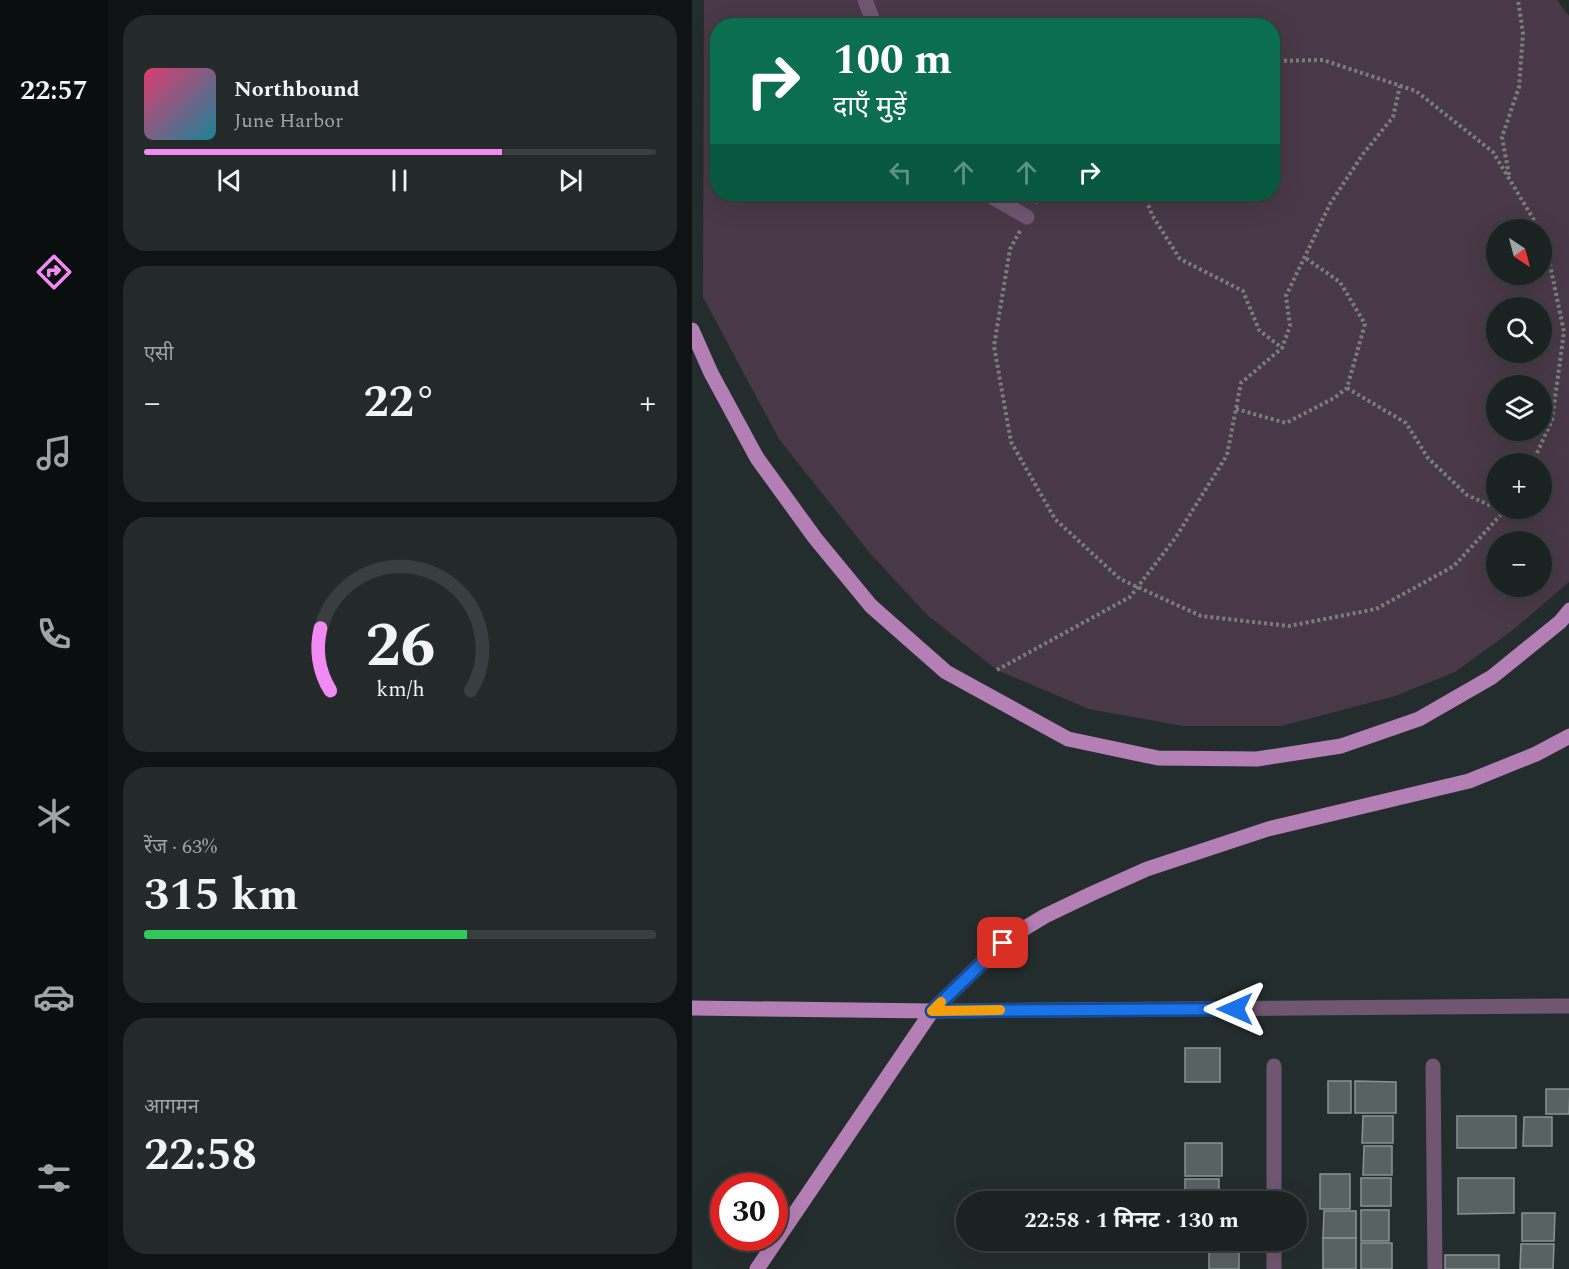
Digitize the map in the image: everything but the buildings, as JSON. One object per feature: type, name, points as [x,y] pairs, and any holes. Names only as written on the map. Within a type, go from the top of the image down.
[{"type":"main road","points":[[692,330],[711,372],[757,458],[815,538],[871,606],[946,672],[1068,739],[1158,758],[1257,759],[1341,746],[1420,719],[1492,677],[1560,622],[1570,610]]},
{"type":"main road","points":[[757,1269],[932,1011],[1003,943],[1020,931],[1064,907],[1147,869],[1268,830],[1469,781],[1536,754],[1570,736]]},
{"type":"main road","points":[[692,1008],[932,1011]]},
{"type":"street","points":[[865,0],[872,18]]},
{"type":"street","points":[[1000,201],[1027,217]]},
{"type":"street","points":[[932,1011],[1570,1006]]},
{"type":"street","points":[[1274,1066],[1274,1191]]},
{"type":"street","points":[[1433,1066],[1435,1269]]},
{"type":"street","points":[[1274,1251],[1274,1269]]},
{"type":"path","points":[[1509,179],[1502,137],[1519,87],[1523,33],[1518,0]]},
{"type":"path","points":[[1280,61],[1323,60],[1416,91],[1493,152],[1534,219]]},
{"type":"path","points":[[997,670],[1130,597],[1176,537],[1227,455],[1241,383],[1282,348],[1290,326],[1286,296],[1304,256],[1330,204],[1363,154],[1393,117],[1400,86]]},
{"type":"path","points":[[1036,201],[1010,249],[994,346],[1012,442],[1055,519],[1120,579],[1201,616],[1289,626],[1376,609],[1454,566],[1498,519]]},
{"type":"path","points":[[1147,201],[1152,215],[1180,260],[1243,291],[1259,330],[1282,348]]},
{"type":"path","points":[[1235,409],[1286,423],[1334,398],[1347,388],[1365,324],[1340,282],[1304,256]]},
{"type":"path","points":[[1537,453],[1552,420],[1564,332],[1552,274]]},
{"type":"path","points":[[1347,388],[1406,423],[1428,458],[1467,495],[1486,504]]},
{"type":"shaded area","points":[[704,0],[1557,0],[1570,17],[1569,582],[1552,597],[1552,531],[1486,531],[1486,597],[1551,597],[1514,629],[1455,672],[1395,696],[1281,726],[1183,726],[1089,709],[997,670],[926,614],[869,552],[779,439],[703,297]]},
{"type":"slow traffic","points":[[941,1002],[932,1011],[1000,1010]]},
{"type":"route","points":[[1003,943],[932,1011],[1235,1009]]}]
